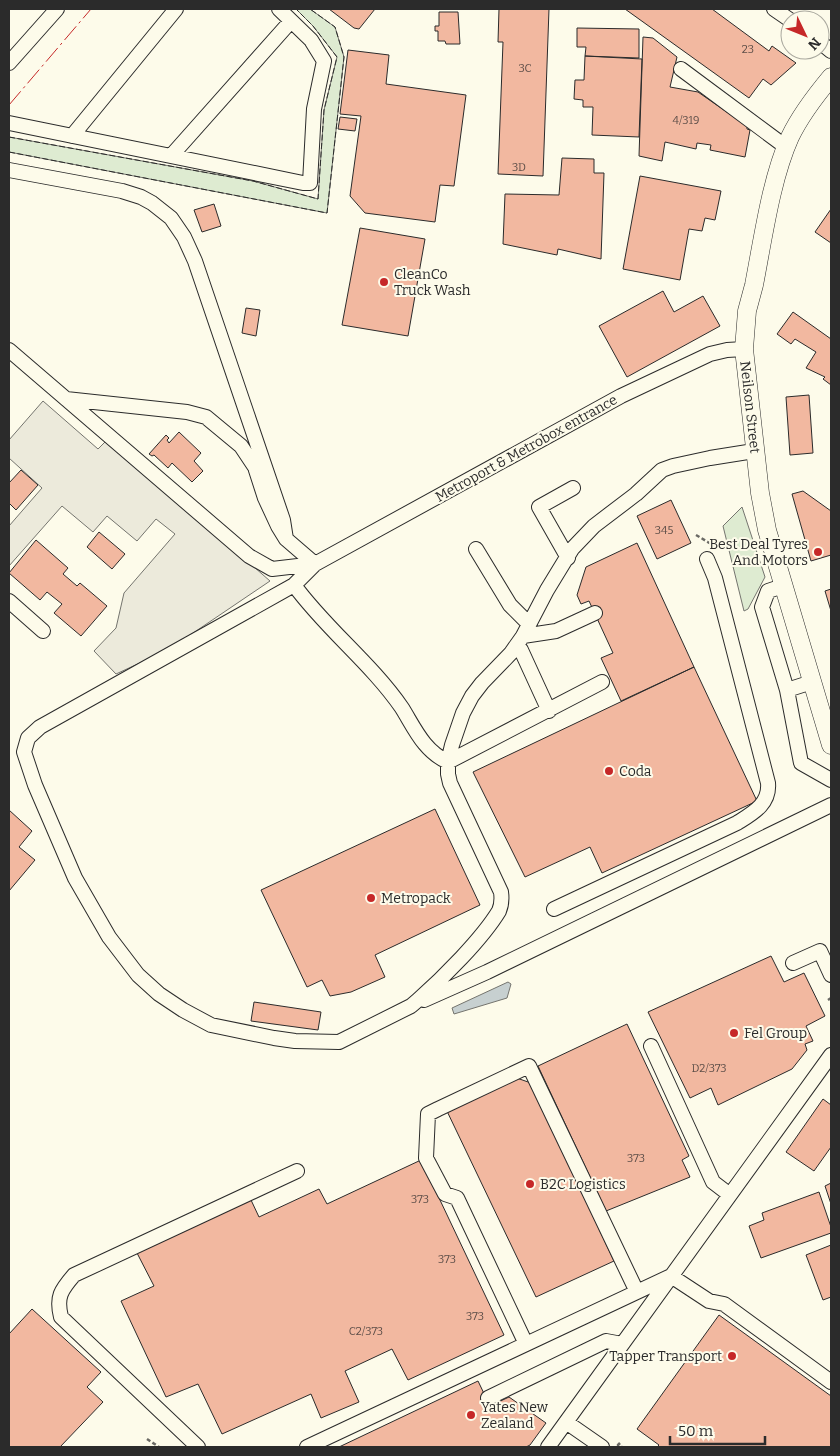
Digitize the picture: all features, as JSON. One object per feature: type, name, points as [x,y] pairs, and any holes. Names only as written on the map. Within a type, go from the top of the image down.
[{"type":"main road","name":"Neilson Street","points":[[831,77],[811,103],[786,147],[775,181],[744,328],[744,349],[754,451],[767,530],[831,745]]},
{"type":"street","points":[[9,63],[57,9]]},
{"type":"street","points":[[72,136],[176,9]]},
{"type":"street","points":[[9,123],[310,183],[314,109],[324,61],[311,40],[280,9]]},
{"type":"street","points":[[171,156],[291,21]]},
{"type":"street","points":[[681,69],[786,147]]},
{"type":"street","points":[[9,170],[122,191],[141,197],[163,211],[179,228],[198,270],[283,520],[286,539]]},
{"type":"street","name":"Metroport & Metrobox entrance","points":[[315,564],[621,396],[710,354],[726,350],[744,349]]},
{"type":"street","points":[[9,350],[249,556],[272,569],[315,564]]},
{"type":"street","points":[[65,399],[187,412],[206,417],[241,446],[254,467],[265,498],[286,539],[315,564]]},
{"type":"street","points":[[407,1008],[428,992],[471,946],[499,910],[502,900],[501,892],[448,774],[448,762],[458,726],[472,696],[523,635],[546,590],[572,549],[594,526],[636,494],[662,470],[702,459],[754,451]]},
{"type":"street","points":[[568,558],[539,507],[573,488]]},
{"type":"street","points":[[476,549],[510,606],[523,635],[521,650],[549,711]]},
{"type":"street","points":[[554,909],[737,823],[761,806],[767,797],[768,783],[715,578],[707,559]]},
{"type":"street","points":[[315,564],[294,585],[40,727],[28,738],[24,752],[35,785],[75,878],[109,937],[138,975],[159,994],[211,1025],[295,1041],[339,1042],[831,805]]},
{"type":"street","points":[[294,585],[381,681],[401,707],[426,747],[436,756],[448,762]]},
{"type":"street","points":[[783,586],[768,591],[762,606],[786,690],[801,763],[831,780]]},
{"type":"street","points":[[9,601],[43,631]]},
{"type":"street","points":[[523,635],[556,631],[595,613]]},
{"type":"street","points":[[448,762],[602,682]]},
{"type":"street","points":[[786,690],[812,682]]},
{"type":"street","points":[[793,963],[820,951],[831,975]]},
{"type":"street","points":[[651,1046],[713,1182],[730,1195]]},
{"type":"street","points":[[550,1446],[831,1055]]},
{"type":"street","points":[[526,1344],[457,1198],[445,1194],[426,1158],[428,1114],[438,1108],[529,1066],[637,1292]]},
{"type":"street","points":[[198,1447],[61,1318],[59,1297],[62,1289],[74,1275],[297,1172]]},
{"type":"street","points":[[307,1447],[671,1276]]},
{"type":"street","points":[[671,1276],[709,1301],[724,1304],[831,1382]]},
{"type":"street","points":[[488,1398],[606,1341],[622,1344]]},
{"type":"street","points":[[566,1422],[602,1447]]},
{"type":"path","points":[[696,535],[713,545]]},
{"type":"path","points":[[147,1439],[159,1447]]},
{"type":"path","points":[[620,1443],[618,1445],[622,1447]]},
{"type":"green space","points":[[296,9],[310,9],[335,27],[344,57],[327,213],[9,152],[9,137],[253,181],[318,199],[324,110],[337,57],[313,26]]},
{"type":"green space","points":[[742,507],[765,577],[748,609],[744,611],[723,526]]},
{"type":"shaded area","points":[[43,401],[98,449],[108,439],[270,581],[168,650],[116,674],[94,651],[116,628],[124,593],[175,534],[156,519],[137,541],[107,516],[93,532],[62,506],[9,566],[9,526],[42,488],[9,458],[9,440]]},
{"type":"shaded area","points":[[508,982],[511,984],[507,998],[454,1014],[452,1008]]},
{"type":"building","points":[[329,9],[375,9],[359,29],[354,28]]},
{"type":"building","points":[[499,9],[549,9],[543,176],[498,174],[503,42],[498,42]]},
{"type":"building","points":[[625,9],[712,9],[769,51],[772,46],[780,52],[780,60],[792,60],[796,63],[771,85],[763,79],[749,98]]},
{"type":"building","points":[[439,12],[458,12],[460,44],[446,44],[445,41],[438,41],[438,31],[435,31],[435,26],[439,26]]},
{"type":"building","points":[[577,28],[639,29],[639,58],[585,56],[586,47],[577,47]]},
{"type":"building","points":[[643,37],[653,38],[677,57],[670,87],[698,92],[747,126],[747,129],[750,130],[745,157],[710,150],[711,145],[697,143],[696,149],[665,142],[662,161],[639,156]]},
{"type":"building","points":[[348,50],[389,55],[386,84],[466,95],[454,186],[440,185],[435,222],[365,213],[350,196],[361,116],[340,114]]},
{"type":"building","points":[[585,56],[642,59],[639,137],[592,135],[593,107],[583,107],[583,100],[574,99],[575,80],[584,80]]},
{"type":"building","points":[[340,117],[357,119],[355,131],[338,129]]},
{"type":"building","points":[[562,158],[594,159],[594,173],[604,173],[601,259],[558,249],[557,255],[503,244],[505,194],[559,195]]},
{"type":"building","points":[[640,176],[721,191],[715,220],[705,218],[702,231],[689,229],[680,280],[623,269]]},
{"type":"building","points":[[214,204],[221,226],[202,232],[194,210]]},
{"type":"building","points":[[831,209],[831,243],[815,232]]},
{"type":"building","name":"CleanCo Truck Wash","points":[[360,228],[425,239],[408,336],[342,325]]},
{"type":"building","points":[[663,291],[674,312],[703,296],[720,326],[627,377],[599,326]]},
{"type":"building","points":[[246,308],[260,310],[256,336],[242,333]]},
{"type":"building","points":[[793,312],[831,339],[831,385],[823,379],[825,377],[806,368],[816,352],[795,339],[791,344],[777,334]]},
{"type":"building","points":[[809,395],[813,453],[790,455],[786,397]]},
{"type":"building","points":[[179,432],[201,453],[194,461],[203,471],[192,482],[172,463],[168,468],[154,455],[149,454],[166,435],[169,438],[167,440],[169,443]]},
{"type":"building","points":[[21,470],[38,485],[16,510],[9,503],[9,483]]},
{"type":"building","points":[[803,491],[831,511],[831,555],[811,561],[792,494]]},
{"type":"building","points":[[671,500],[691,543],[657,559],[637,516]]},
{"type":"building","points":[[99,532],[125,554],[112,569],[87,547]]},
{"type":"building","points":[[36,540],[68,568],[63,574],[77,586],[80,583],[107,606],[81,636],[54,613],[62,604],[47,592],[40,600],[9,573]]},
{"type":"building","points":[[637,543],[694,667],[621,701],[601,658],[613,653],[589,601],[581,604],[577,595],[586,567]]},
{"type":"building","points":[[831,589],[831,611],[825,591]]},
{"type":"building","name":"Coda","points":[[694,667],[757,801],[602,873],[590,847],[525,877],[473,772]]},
{"type":"building","name":"Metropack","points":[[435,809],[480,905],[375,955],[385,977],[351,992],[330,996],[322,980],[307,987],[261,890]]},
{"type":"building","points":[[9,810],[32,831],[19,847],[35,860],[9,891]]},
{"type":"building","name":"Fel Group","points":[[771,956],[784,982],[804,973],[825,1016],[806,1026],[813,1041],[805,1044],[807,1050],[792,1069],[718,1105],[711,1088],[690,1098],[648,1012]]},
{"type":"building","points":[[254,1002],[321,1012],[318,1030],[251,1021]]},
{"type":"building","points":[[627,1024],[689,1156],[682,1160],[690,1177],[606,1211],[538,1066]]},
{"type":"building","name":"B2C Logistics","points":[[511,1076],[531,1083],[614,1261],[536,1297],[445,1107]]},
{"type":"building","points":[[823,1099],[831,1105],[831,1147],[814,1171],[786,1152]]},
{"type":"building","points":[[421,1160],[504,1335],[408,1380],[392,1349],[345,1371],[359,1402],[321,1418],[311,1394],[222,1434],[198,1384],[166,1397],[121,1301],[154,1286],[137,1253],[251,1200],[259,1217],[319,1189],[327,1204]]},
{"type":"building","points":[[831,1183],[831,1204],[825,1186]]},
{"type":"building","points":[[819,1192],[831,1227],[831,1233],[761,1258],[749,1226],[764,1220],[762,1213]]},
{"type":"building","points":[[831,1245],[831,1297],[823,1300],[806,1255]]},
{"type":"building","points":[[32,1309],[101,1372],[87,1387],[103,1402],[60,1447],[9,1447],[9,1334]]},
{"type":"building","name":"Tapper Transport","points":[[719,1315],[831,1396],[831,1447],[657,1447],[659,1445],[637,1429]]},
{"type":"building","name":"Yates New Zealand","points":[[478,1381],[490,1406],[509,1397],[546,1423],[530,1445],[526,1447],[339,1447]]},
{"type":"fence","points":[[9,137],[253,181],[318,199],[324,110],[337,57],[313,26],[296,9]]},
{"type":"fence","points":[[9,152],[327,213],[344,57],[335,27],[310,9]]},
{"type":"power","points":[[9,105],[91,9]]},
{"type":"place","name":"CleanCo Truck Wash","points":[[384,282]]},
{"type":"place","name":"Best Deal Tyres And Motors","points":[[818,552]]},
{"type":"place","name":"Coda","points":[[609,771]]},
{"type":"place","name":"Metropack","points":[[371,898]]},
{"type":"place","name":"Fel Group","points":[[734,1033]]},
{"type":"place","name":"B2C Logistics","points":[[530,1184]]},
{"type":"place","name":"Tapper Transport","points":[[732,1356]]},
{"type":"place","name":"Yates New Zealand","points":[[471,1415]]}]
